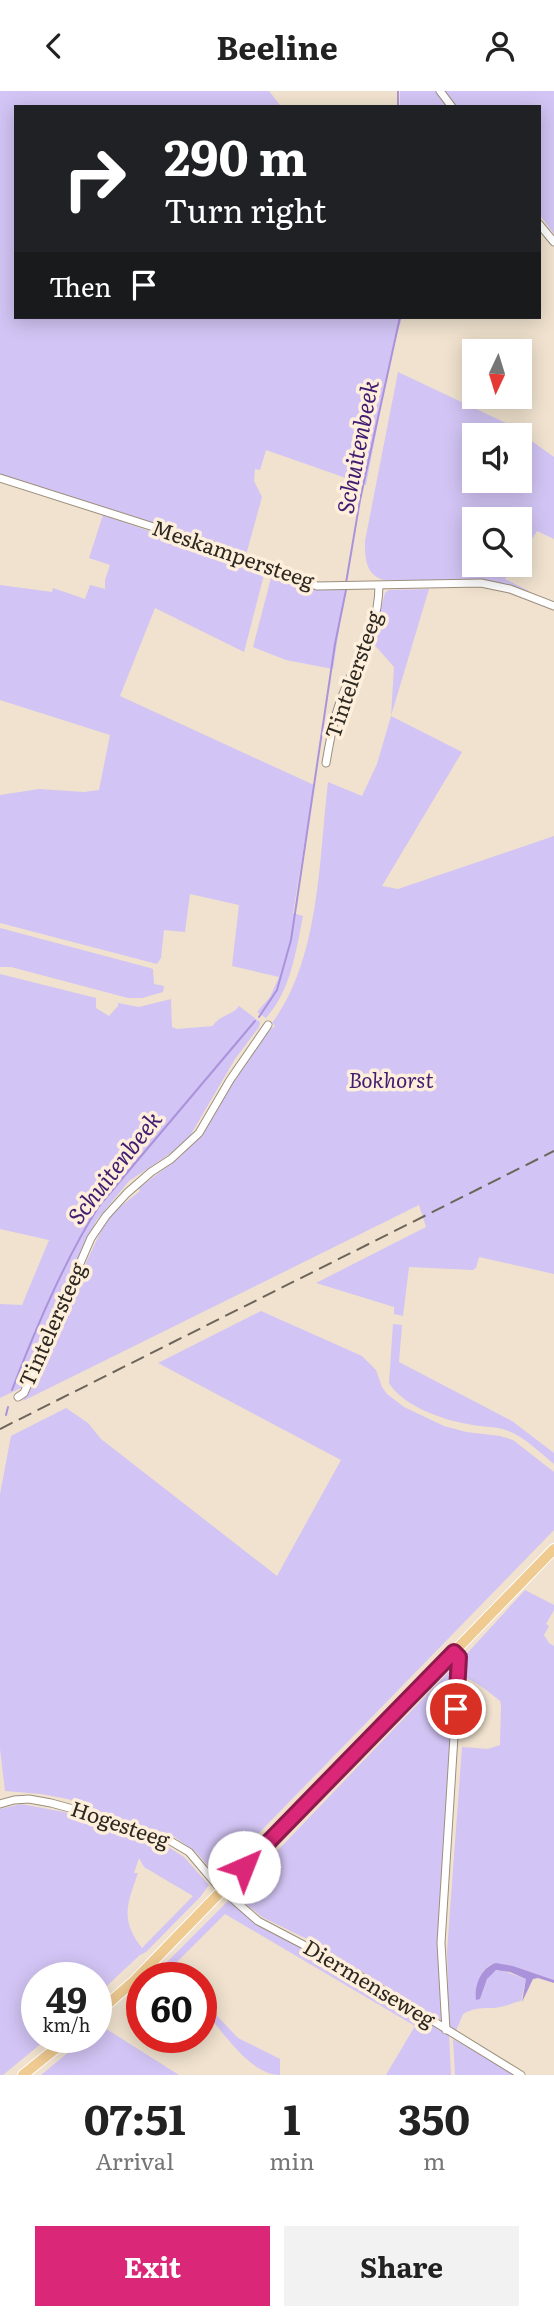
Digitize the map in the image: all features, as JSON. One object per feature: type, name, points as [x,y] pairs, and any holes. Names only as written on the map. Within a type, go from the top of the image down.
[{"type":"main road","points":[[112,2000],[134,1981],[554,1549]]},
{"type":"main road","points":[[23,2075],[51,2053]]},
{"type":"street","points":[[541,226],[554,242]]},
{"type":"street","name":"Meskampersteeg","points":[[0,478],[213,546],[317,586],[481,583],[510,589],[554,606]]},
{"type":"street","name":"Tintelersteeg","points":[[326,764],[337,712],[372,634],[379,586]]},
{"type":"street","name":"Tintelersteeg","points":[[18,1397],[24,1393],[91,1238],[106,1216],[143,1179],[171,1159],[199,1133],[230,1080],[268,1025]]},
{"type":"street","points":[[446,2030],[441,1943],[459,1657],[454,1652]]},
{"type":"street","name":"Hogesteeg","points":[[0,1804],[29,1799],[51,1803],[123,1829],[167,1839],[189,1852],[222,1889]]},
{"type":"street","name":"Diermenseweg","points":[[222,1889],[264,1925],[335,1961],[521,2075]]},
{"type":"green space","points":[[0,91],[269,91],[280,105],[14,105],[14,319],[401,319],[390,360],[366,485],[266,450],[260,470],[255,469],[254,481],[262,497],[246,555],[0,474]]},
{"type":"green space","points":[[400,91],[436,91],[446,105],[400,105]]},
{"type":"green space","points":[[445,91],[554,91],[554,234],[541,217],[541,105],[456,105]]},
{"type":"green space","points":[[398,372],[462,402],[462,409],[476,409],[506,423],[462,423],[462,493],[532,493],[532,441],[554,457],[554,539],[537,531],[532,539],[532,507],[462,507],[462,577],[506,577],[505,579],[531,592],[490,581],[384,580],[373,574],[366,559],[365,541]]},
{"type":"green space","points":[[103,515],[265,571],[244,652],[155,608],[120,696],[314,785],[293,913],[303,916],[298,943],[287,983],[266,1018],[257,1012],[270,997],[279,977],[232,966],[239,905],[190,894],[185,932],[164,930],[161,958],[157,964],[0,923],[0,795],[39,789],[84,792],[99,790],[110,735],[0,700],[0,585],[52,592],[53,588],[85,599],[90,585],[105,589],[110,565],[89,558]]},
{"type":"green space","points":[[272,574],[316,589],[345,590],[333,669],[286,660],[253,647]]},
{"type":"green space","points":[[429,589],[391,716],[394,667],[372,642],[385,593],[389,590]]},
{"type":"green space","name":"Bokhorst","points":[[391,716],[462,752],[382,886],[398,889],[554,836],[554,1274],[479,1257],[473,1270],[409,1267],[403,1316],[394,1314],[394,1307],[316,1283],[426,1227],[419,1205],[23,1401],[39,1361],[103,1227],[115,1211],[140,1191],[139,1188],[180,1157],[197,1139],[266,1030],[275,1026],[272,1023],[288,997],[300,969],[315,907],[328,782],[362,796],[377,764]]},
{"type":"green space","points":[[0,928],[153,969],[154,984],[164,986],[163,992],[142,998],[128,998],[11,967],[0,967]]},
{"type":"green space","points":[[0,974],[96,998],[96,1008],[109,1016],[118,1003],[139,1007],[171,999],[172,1027],[177,1029],[213,1026],[239,1006],[260,1022],[190,1136],[177,1149],[129,1181],[96,1221],[38,1345],[25,1386],[0,1398],[0,1304],[22,1305],[49,1240],[0,1229]]},
{"type":"green space","points":[[261,1311],[362,1356],[376,1370],[387,1394],[404,1407],[444,1426],[513,1440],[554,1472],[554,1530],[217,1876],[195,1851],[170,1834],[118,1819],[68,1799],[5,1791],[0,1749],[0,1494],[11,1436],[66,1408],[88,1423],[101,1439],[277,1576],[341,1460],[158,1363]]},
{"type":"green space","points":[[393,1324],[402,1325],[399,1362],[512,1421],[554,1453],[554,1464],[513,1433],[447,1419],[424,1411],[404,1399],[389,1383]]},
{"type":"green space","points":[[525,1590],[554,1605],[544,1635],[554,1646],[554,1980],[513,1966],[491,1964],[483,1971],[480,1999],[487,1979],[493,1971],[501,1970],[526,1979],[521,2001],[469,2011],[463,2014],[456,2031],[449,2027],[447,1952],[462,1747],[488,1749],[500,1745],[501,1705],[500,1701],[487,1691],[464,1677],[462,1659]]},
{"type":"green space","points":[[457,1663],[439,1939],[444,2022],[319,1945],[262,1917],[235,1895]]},
{"type":"green space","points":[[21,1804],[64,1812],[124,1834],[162,1843],[184,1857],[209,1885],[146,1952],[132,1962],[126,1962],[126,1968],[112,1981],[112,1962],[21,1962],[21,2053],[30,2053],[0,2075],[0,1809]],"holes":[[[139,1858],[144,1867],[193,1896],[142,1948],[128,1920],[129,1903],[138,1873],[134,1873]]]},
{"type":"green space","points":[[228,1901],[449,2033],[451,2075],[386,2075],[415,2026],[225,1914],[177,1962],[167,1962]]},
{"type":"green space","points":[[217,2016],[238,2038],[280,2059],[280,2075],[258,2067],[217,2026]]},
{"type":"green space","points":[[112,2033],[126,2041],[126,2053],[144,2053],[179,2075],[41,2075],[68,2053],[112,2053]]},
{"type":"green space","points":[[453,2039],[515,2075],[455,2075]]},
{"type":"shaded area","points":[[496,1963],[554,1980],[554,1983],[533,1979],[522,2002],[526,1979],[510,1972],[496,1970],[487,1979],[480,1999],[476,2000],[480,1978],[486,1969]]},
{"type":"waterway","name":"Schuitenbeek","points":[[398,91],[398,105]]},
{"type":"waterway","name":"Schuitenbeek","points":[[346,583],[360,500],[400,319]]},
{"type":"waterway","name":"Schuitenbeek","points":[[259,1017],[277,990],[291,940],[335,644],[346,590]]},
{"type":"waterway","name":"Schuitenbeek","points":[[12,1390],[62,1272],[99,1206],[255,1021]]},
{"type":"waterway","name":"Schuitenbeek","points":[[6,1415],[8,1407]]},
{"type":"railway","points":[[0,1429],[554,1151]]},
{"type":"route","points":[[244,1867],[454,1652],[459,1657],[456,1709]]}]
